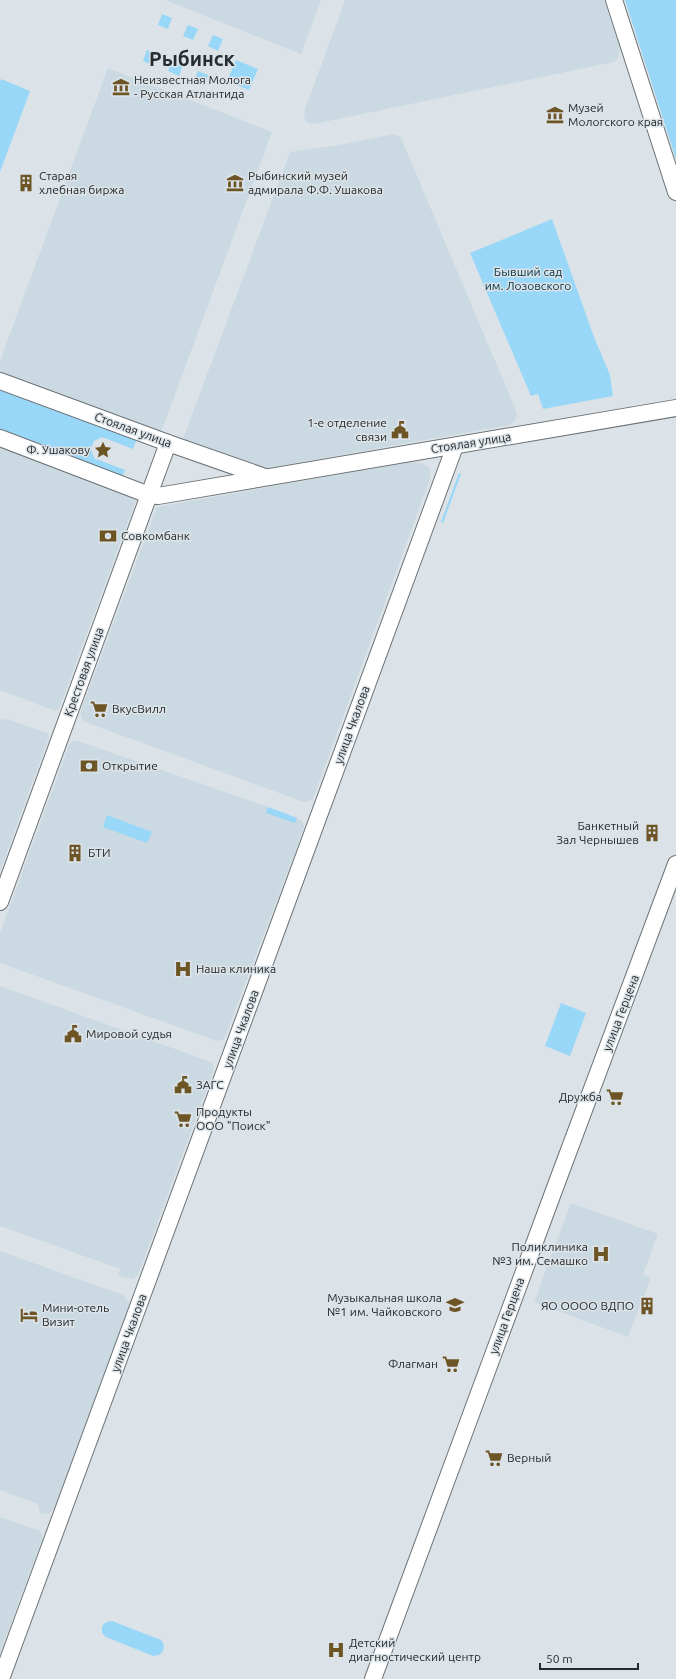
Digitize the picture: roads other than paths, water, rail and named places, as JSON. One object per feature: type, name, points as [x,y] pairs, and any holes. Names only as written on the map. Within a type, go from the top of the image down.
[{"type":"street","points":[[614,0],[676,192]]},
{"type":"street","name":"Стоялая улица","points":[[0,380],[266,478]]},
{"type":"street","name":"Стоялая улица","points":[[0,438],[149,495],[165,495],[676,408]]},
{"type":"street","name":"Крестовая улица","points":[[0,902],[168,443]]},
{"type":"street","name":"улица Чкалова","points":[[1,1679],[455,446]]},
{"type":"street","name":"улица Герцена","points":[[374,1679],[559,1176],[676,864]]},
{"type":"place","name":"Неизвестная Молога - Русская Атлантида","points":[[121,87]]},
{"type":"place","name":"Музей Мологского края","points":[[555,115]]},
{"type":"place","name":"Старая хлебная биржа","points":[[26,183]]},
{"type":"place","name":"Рыбинский музей адмирала Ф.Ф. Ушакова","points":[[235,183]]},
{"type":"place","name":"1-е отделение связи","points":[[400,430]]},
{"type":"place","name":"Ф. Ушакову","points":[[103,450]]},
{"type":"place","name":"Совкомбанк","points":[[108,536]]},
{"type":"place","name":"ВкусВилл","points":[[99,709]]},
{"type":"place","name":"Открытие","points":[[89,766]]},
{"type":"place","name":"Банкетный Зал Чернышев","points":[[652,833]]},
{"type":"place","name":"БТИ","points":[[75,853]]},
{"type":"place","name":"Наша клиника","points":[[183,969]]},
{"type":"place","name":"Мировой судья","points":[[73,1034]]},
{"type":"place","name":"ЗАГС","points":[[183,1085]]},
{"type":"place","name":"Дружба","points":[[615,1097]]},
{"type":"place","name":"Продукты ООО \"Поиск\"","points":[[183,1119]]},
{"type":"place","name":"Поликлиника №3 им. Семашко","points":[[601,1254]]},
{"type":"place","name":"Музыкальная школа №1 им. Чайковского","points":[[455,1305]]},
{"type":"place","name":"ЯО ОООО ВДПО","points":[[647,1306]]},
{"type":"place","name":"Мини-отель Визит","points":[[29,1315]]},
{"type":"place","name":"Флагман","points":[[451,1364]]},
{"type":"place","name":"Верный","points":[[494,1458]]},
{"type":"place","name":"Детский диагностический центр","points":[[336,1650]]},
{"type":"district","name":"Рыбинск","points":[[192,59]]},
{"type":"park label","name":"Бывший сад им. Лозовского","points":[[528,279]]}]
